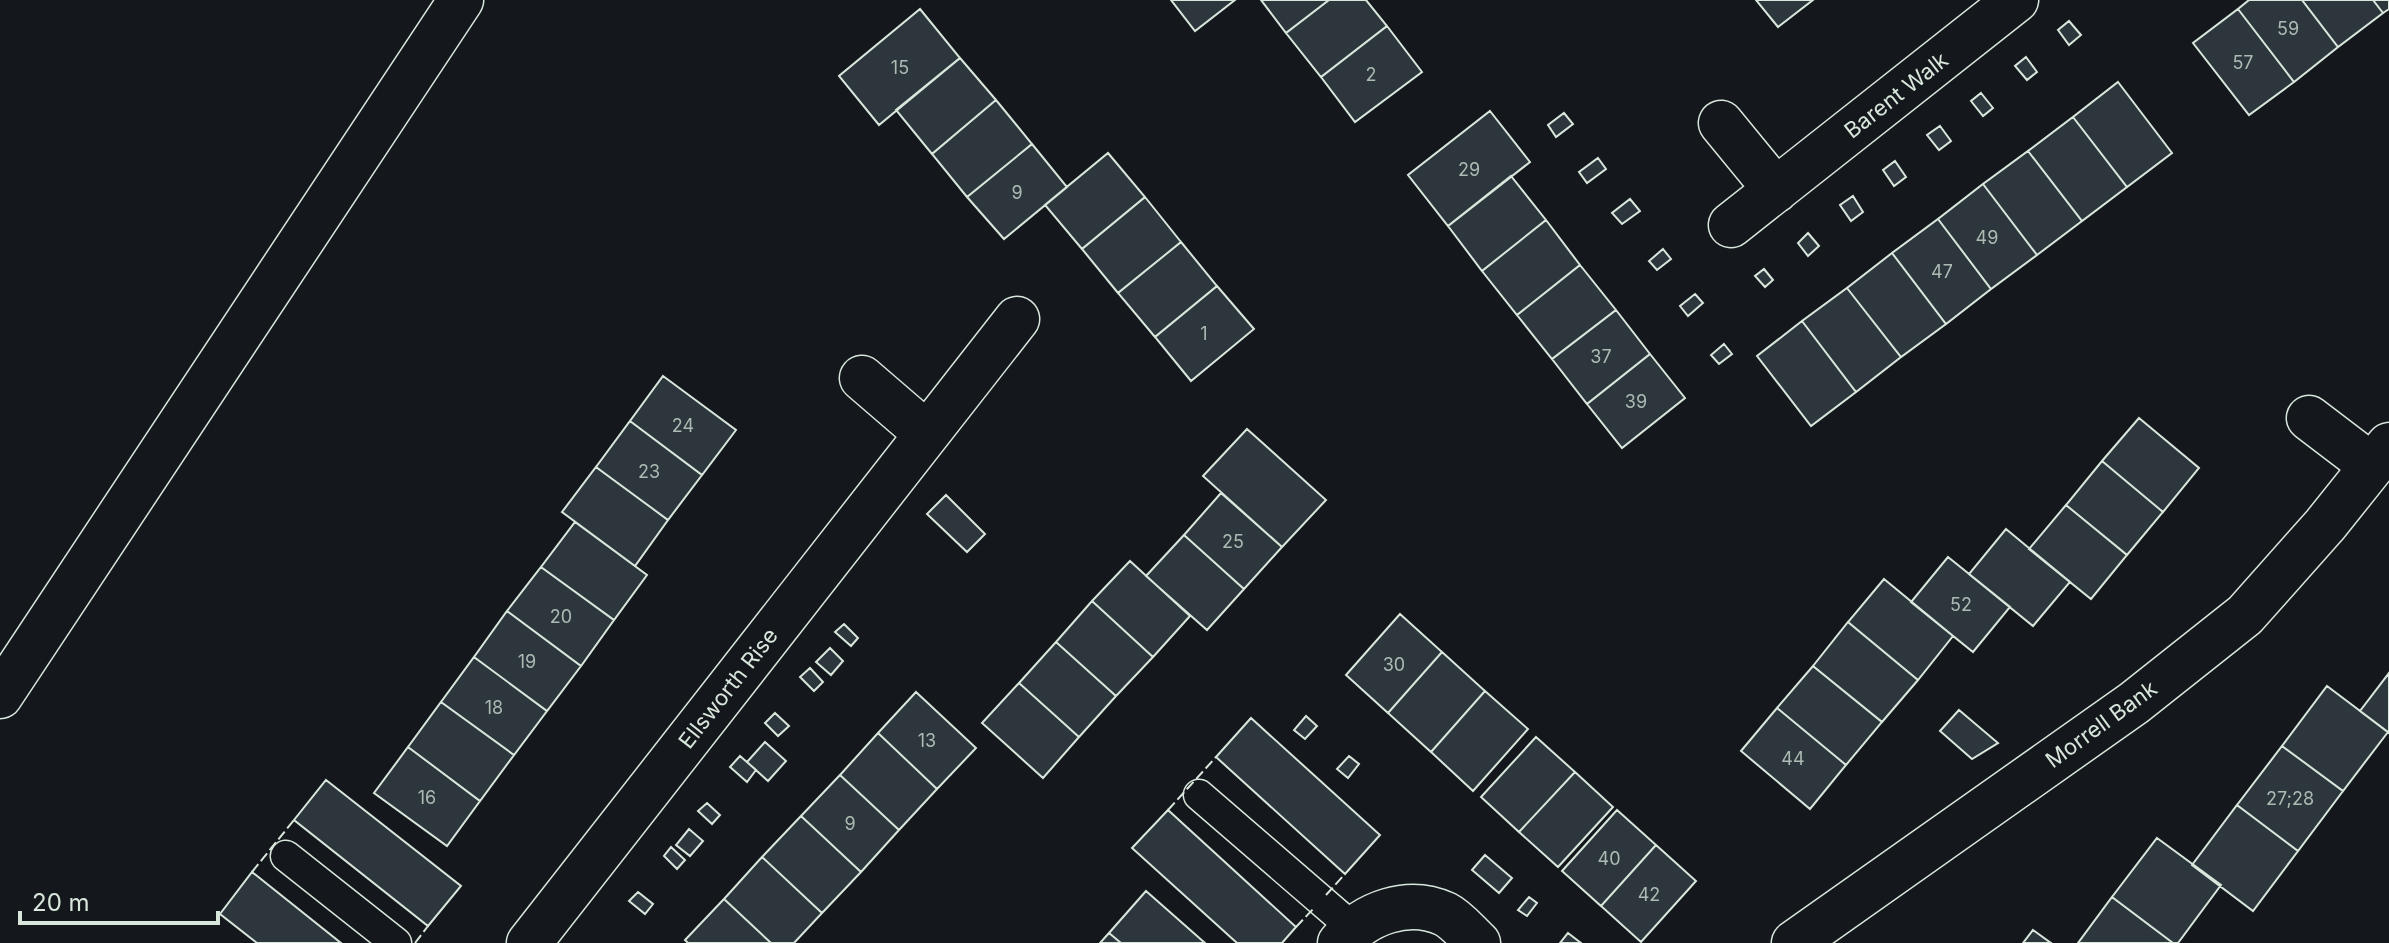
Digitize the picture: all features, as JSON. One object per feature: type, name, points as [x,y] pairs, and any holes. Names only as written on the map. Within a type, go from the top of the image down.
[{"type":"street","points":[[0,696],[461,0]]},
{"type":"street","name":"Barent Walk","points":[[1731,225],[2016,0]]},
{"type":"street","points":[[1721,123],[1776,190]]},
{"type":"street","name":"Ellsworth Rise","points":[[529,943],[1017,319]]},
{"type":"street","points":[[862,378],[927,434]]},
{"type":"street","name":"Morrell Bank","points":[[1794,943],[2134,703],[2245,615],[2381,456],[2309,418]]},
{"type":"street","points":[[1346,935],[1380,913],[1417,906],[1448,915],[1478,943]]},
{"type":"lane","points":[[1199,795],[1346,935]]},
{"type":"lane","points":[[286,856],[396,943]]},
{"type":"building","points":[[1171,0],[1235,0],[1195,31]]},
{"type":"building","points":[[1261,0],[1329,0],[1286,33]]},
{"type":"building","points":[[1329,0],[1366,0],[1387,26],[1321,77],[1286,33]]},
{"type":"building","points":[[1756,0],[1813,0],[1778,27]]},
{"type":"building","points":[[2249,0],[2302,0],[2338,47],[2294,82],[2238,9]]},
{"type":"building","points":[[2302,0],[2373,0],[2383,13],[2338,47]]},
{"type":"building","points":[[2373,0],[2389,0],[2389,9],[2383,13]]},
{"type":"building","points":[[920,9],[960,58],[879,125],[839,76]]},
{"type":"building","points":[[2238,9],[2294,82],[2249,115],[2193,43]]},
{"type":"building","points":[[2069,21],[2081,35],[2069,45],[2058,30]]},
{"type":"building","points":[[1387,26],[1422,72],[1355,122],[1321,77]]},
{"type":"building","points":[[2026,57],[2037,72],[2027,80],[2015,66]]},
{"type":"building","points":[[960,58],[996,100],[932,154],[896,110]]},
{"type":"building","points":[[2118,82],[2172,153],[2127,187],[2073,117]]},
{"type":"building","points":[[1981,93],[1993,108],[1983,116],[1971,101]]},
{"type":"building","points":[[996,100],[1032,144],[967,197],[932,154]]},
{"type":"building","points":[[1490,111],[1530,162],[1448,226],[1408,175]]},
{"type":"building","points":[[1564,113],[1573,124],[1556,137],[1548,125]]},
{"type":"building","points":[[2073,117],[2127,187],[2082,221],[2028,151]]},
{"type":"building","points":[[1940,126],[1951,141],[1939,150],[1927,135]]},
{"type":"building","points":[[1032,144],[1067,187],[1004,239],[967,197]]},
{"type":"building","points":[[2028,151],[2082,221],[2037,255],[1983,184]]},
{"type":"building","points":[[1108,153],[1145,197],[1082,249],[1045,205]]},
{"type":"building","points":[[1598,158],[1606,169],[1587,183],[1579,172]]},
{"type":"building","points":[[1895,161],[1906,177],[1894,186],[1883,170]]},
{"type":"building","points":[[1511,176],[1546,220],[1482,271],[1448,226]]},
{"type":"building","points":[[1983,184],[2037,255],[1991,289],[1938,219]]},
{"type":"building","points":[[1853,196],[1863,212],[1851,221],[1840,205]]},
{"type":"building","points":[[1145,197],[1181,242],[1118,293],[1082,249]]},
{"type":"building","points":[[1630,199],[1640,211],[1622,224],[1612,213]]},
{"type":"building","points":[[1938,219],[1991,289],[1946,324],[1892,253]]},
{"type":"building","points":[[1546,220],[1580,265],[1517,315],[1482,271]]},
{"type":"building","points":[[1808,233],[1819,246],[1808,256],[1798,243]]},
{"type":"building","points":[[1181,242],[1217,286],[1155,337],[1118,293]]},
{"type":"building","points":[[1663,249],[1671,259],[1657,270],[1649,261]]},
{"type":"building","points":[[1892,253],[1946,324],[1901,357],[1847,288]]},
{"type":"building","points":[[1580,265],[1616,310],[1552,359],[1517,315]]},
{"type":"building","points":[[1764,269],[1773,280],[1765,287],[1755,276]]},
{"type":"building","points":[[1217,286],[1254,329],[1191,381],[1155,337]]},
{"type":"building","points":[[1847,288],[1901,357],[1856,392],[1802,321]]},
{"type":"building","points":[[1695,294],[1703,303],[1688,316],[1680,306]]},
{"type":"building","points":[[1616,310],[1650,354],[1587,404],[1552,359]]},
{"type":"building","points":[[1802,321],[1856,392],[1811,426],[1757,356]]},
{"type":"building","points":[[1724,344],[1732,354],[1719,364],[1711,355]]},
{"type":"building","points":[[1650,354],[1685,398],[1622,448],[1587,404]]},
{"type":"building","points":[[663,376],[736,430],[702,475],[630,421]]},
{"type":"building","points":[[2139,418],[2199,468],[2163,512],[2102,461]]},
{"type":"building","points":[[630,421],[702,475],[668,520],[596,467]]},
{"type":"building","points":[[1247,429],[1326,500],[1282,547],[1203,476]]},
{"type":"building","points":[[2102,461],[2163,512],[2127,555],[2066,505]]},
{"type":"building","points":[[596,467],[668,520],[635,566],[562,512]]},
{"type":"building","points":[[1221,493],[1282,547],[1244,589],[1184,535]]},
{"type":"building","points":[[946,495],[985,534],[967,552],[927,514]]},
{"type":"building","points":[[2066,505],[2127,555],[2091,599],[2029,549]]},
{"type":"building","points":[[575,522],[647,575],[614,620],[541,567]]},
{"type":"building","points":[[2006,529],[2070,582],[2033,626],[1969,574]]},
{"type":"building","points":[[1184,535],[1244,589],[1207,630],[1146,576]]},
{"type":"building","points":[[1948,557],[2010,607],[1973,652],[1911,602]]},
{"type":"building","points":[[1130,561],[1190,616],[1153,657],[1092,601]]},
{"type":"building","points":[[541,567],[614,620],[581,666],[507,611]]},
{"type":"building","points":[[1884,579],[1953,636],[1918,680],[1848,622]]},
{"type":"building","points":[[1092,601],[1153,657],[1116,696],[1056,642]]},
{"type":"building","points":[[507,611],[581,666],[547,711],[474,657]]},
{"type":"building","points":[[1400,614],[1442,652],[1388,713],[1346,675]]},
{"type":"building","points":[[1848,622],[1918,680],[1882,722],[1813,666]]},
{"type":"building","points":[[844,624],[858,638],[851,646],[835,632]]},
{"type":"building","points":[[1056,642],[1116,696],[1079,737],[1019,683]]},
{"type":"building","points":[[830,648],[843,661],[831,675],[816,662]]},
{"type":"building","points":[[1442,652],[1485,691],[1431,752],[1388,713]]},
{"type":"building","points":[[474,657],[547,711],[514,755],[441,702]]},
{"type":"building","points":[[1813,666],[1882,722],[1846,765],[1777,708]]},
{"type":"building","points":[[810,668],[823,682],[814,691],[800,677]]},
{"type":"building","points":[[2389,673],[2389,733],[2360,711]]},
{"type":"building","points":[[1019,683],[1079,737],[1043,778],[982,723]]},
{"type":"building","points":[[2327,686],[2388,732],[2343,791],[2282,746]]},
{"type":"building","points":[[1485,691],[1528,729],[1473,791],[1431,752]]},
{"type":"building","points":[[916,692],[976,748],[937,789],[878,733]]},
{"type":"building","points":[[441,702],[514,755],[480,801],[408,747]]},
{"type":"building","points":[[1777,708],[1846,765],[1810,809],[1741,751]]},
{"type":"building","points":[[1959,710],[1998,743],[1972,759],[1940,731]]},
{"type":"building","points":[[775,713],[789,726],[778,736],[765,723]]},
{"type":"building","points":[[1306,716],[1317,726],[1305,739],[1294,730]]},
{"type":"building","points":[[1251,718],[1380,835],[1345,874],[1216,757]]},
{"type":"building","points":[[878,733],[937,789],[899,830],[840,775]]},
{"type":"building","points":[[1536,737],[1575,772],[1519,832],[1481,797]]},
{"type":"building","points":[[765,742],[786,761],[768,781],[747,762]]},
{"type":"building","points":[[2282,746],[2343,791],[2298,851],[2237,805]]},
{"type":"building","points":[[408,747],[480,801],[447,846],[374,793]]},
{"type":"building","points":[[740,756],[756,770],[747,782],[730,767]]},
{"type":"building","points":[[1349,756],[1359,764],[1348,778],[1337,769]]},
{"type":"building","points":[[1575,772],[1613,807],[1558,867],[1519,832]]},
{"type":"building","points":[[840,775],[899,830],[861,872],[801,816]]},
{"type":"building","points":[[326,780],[461,886],[428,926],[294,820]]},
{"type":"building","points":[[707,803],[720,815],[712,824],[698,811]]},
{"type":"building","points":[[2237,805],[2298,851],[2253,911],[2192,865]]},
{"type":"building","points":[[1168,810],[1296,927],[1282,943],[1237,943],[1132,848]]},
{"type":"building","points":[[1617,810],[1656,845],[1601,906],[1562,871]]},
{"type":"building","points":[[801,816],[861,872],[822,913],[762,857]]},
{"type":"building","points":[[689,829],[703,841],[690,856],[676,845]]},
{"type":"building","points":[[2157,838],[2221,885],[2178,943],[2173,943],[2112,897]]},
{"type":"building","points":[[1656,845],[1696,881],[1641,942],[1601,906]]},
{"type":"building","points":[[671,847],[685,860],[677,869],[664,856]]},
{"type":"building","points":[[1485,855],[1512,878],[1499,893],[1472,870]]},
{"type":"building","points":[[762,857],[822,913],[794,943],[771,943],[724,899]]},
{"type":"building","points":[[252,872],[341,943],[257,943],[220,914]]},
{"type":"building","points":[[1146,891],[1205,943],[1121,943],[1109,933]]},
{"type":"building","points":[[638,892],[653,904],[645,914],[629,901]]},
{"type":"building","points":[[1529,897],[1537,903],[1527,916],[1518,910]]},
{"type":"building","points":[[2112,897],[2173,943],[2078,943]]},
{"type":"building","points":[[724,899],[771,943],[688,943],[685,940]]},
{"type":"building","points":[[2033,930],[2051,943],[2023,943]]},
{"type":"building","points":[[1109,933],[1121,943],[1100,943]]},
{"type":"building","points":[[1568,933],[1581,943],[1560,943]]},
{"type":"fence","points":[[1168,810],[1216,757]]},
{"type":"fence","points":[[252,872],[294,820]]},
{"type":"fence","points":[[1326,895],[1345,874]]},
{"type":"fence","points":[[1296,927],[1315,907]]},
{"type":"fence","points":[[415,943],[428,926]]}]
